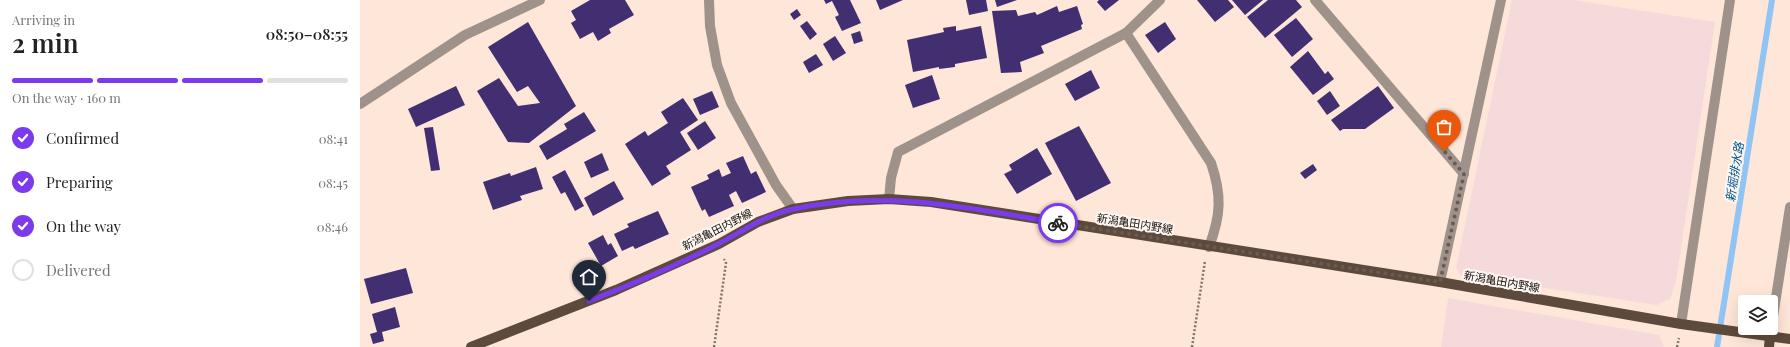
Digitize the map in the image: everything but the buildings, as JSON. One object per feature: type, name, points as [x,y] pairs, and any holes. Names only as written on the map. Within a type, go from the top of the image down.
[{"type":"main road","name":"新潟亀田内野線","points":[[471,347],[616,290],[719,244],[758,222],[793,209],[848,201],[888,199],[931,202],[1209,247],[1440,282],[1681,324],[1790,339]]},
{"type":"main road","points":[[1769,347],[1770,336]]},
{"type":"street","points":[[360,104],[465,34],[540,0]]},
{"type":"street","points":[[709,0],[710,26],[717,64],[731,103],[776,185],[793,209]]},
{"type":"street","points":[[888,199],[891,178],[898,152],[1126,34],[1160,0]]},
{"type":"street","points":[[1315,0],[1464,174]]},
{"type":"street","points":[[1440,282],[1501,0]]},
{"type":"street","points":[[1681,324],[1730,0]]},
{"type":"street","points":[[1126,34],[1211,162],[1217,182],[1220,201],[1216,228],[1209,247]]},
{"type":"street","points":[[1770,336],[1790,206]]},
{"type":"path","points":[[714,347],[726,263],[719,244]]},
{"type":"path","points":[[1192,347],[1203,272],[1209,247]]},
{"type":"shaded area","points":[[1512,0],[1573,0],[1715,22],[1676,282],[1670,299],[1657,305],[1460,275],[1456,268]]},
{"type":"shaded area","points":[[1448,298],[1659,335],[1664,347],[1441,347]]},
{"type":"waterway","name":"新堀排水路","points":[[1717,347],[1772,0]]},
{"type":"way so far","points":[[1058,223],[1440,282],[1464,174],[1444,151]]},
{"type":"route","points":[[589,301],[719,244],[758,222],[793,209],[848,201],[888,199],[931,202],[1058,223]]}]
